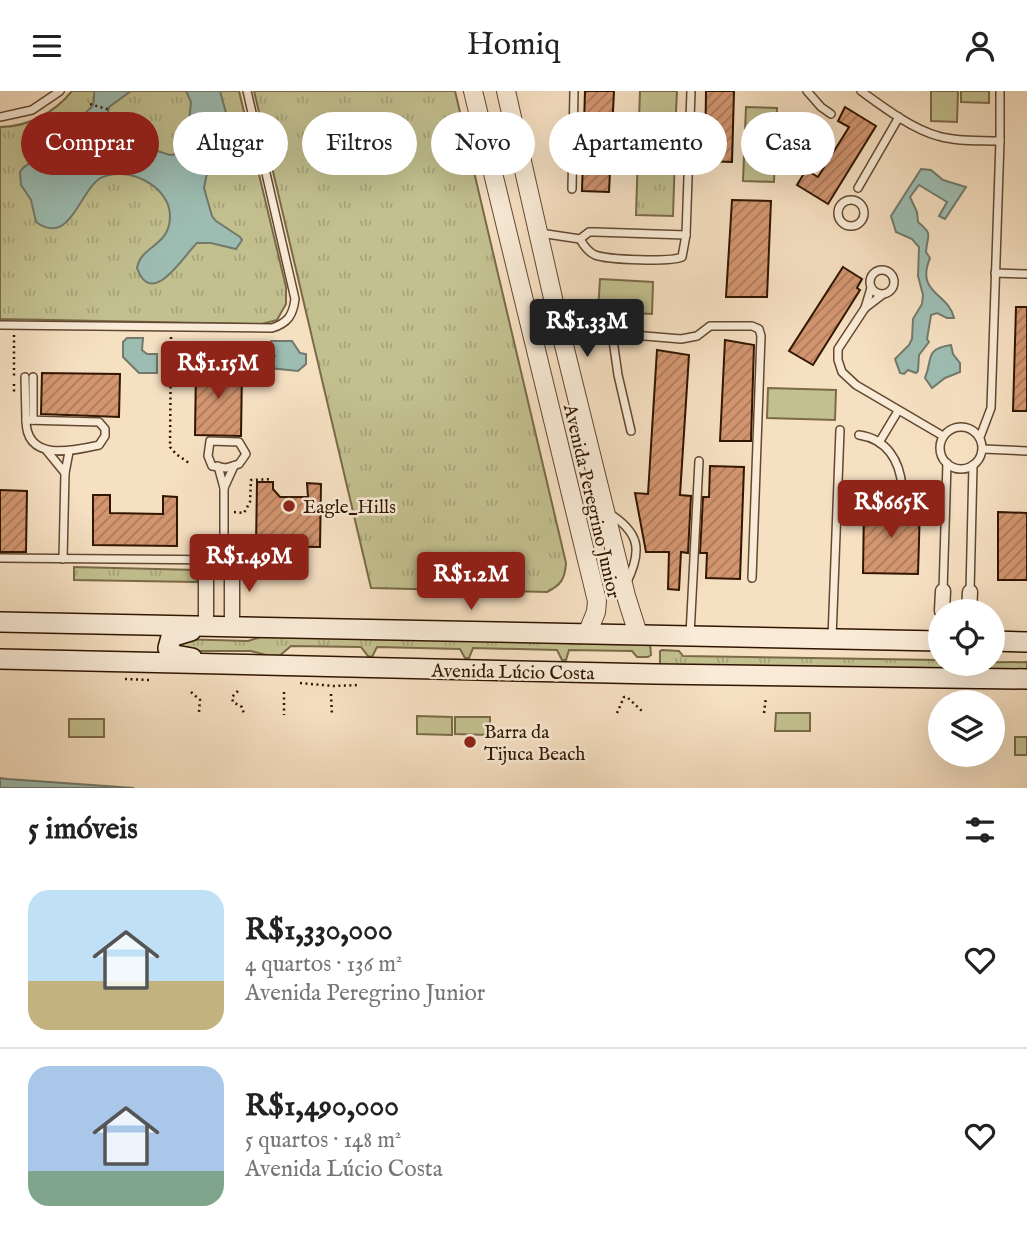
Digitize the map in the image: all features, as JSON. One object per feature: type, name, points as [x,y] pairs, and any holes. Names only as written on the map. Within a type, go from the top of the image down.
[{"type":"main road","name":"Avenida Lúcio Costa","points":[[0,622],[928,641]]},
{"type":"main road","points":[[206,628],[174,635],[168,641],[168,648],[175,655],[240,664]]},
{"type":"main road","points":[[1005,641],[1027,642]]},
{"type":"main road","name":"Avenida Lúcio Costa","points":[[0,659],[1027,679]]},
{"type":"street","name":"Avenida Peregrino Junior","points":[[473,91],[597,601],[596,612],[587,634]]},
{"type":"street","name":"Avenida Peregrino Junior","points":[[506,91],[511,112]]},
{"type":"street","points":[[493,177],[502,175]]},
{"type":"street","name":"Avenida Peregrino Junior","points":[[525,175],[560,329],[638,634]]},
{"type":"street","points":[[206,560],[206,628]]},
{"type":"street","points":[[228,561],[232,628]]},
{"type":"street","points":[[943,591],[943,599]]},
{"type":"street","points":[[970,592],[970,599]]},
{"type":"lane","points":[[0,117],[32,110],[60,91]]},
{"type":"lane","points":[[0,325],[272,328],[288,320],[296,299],[247,91]]},
{"type":"lane","points":[[572,189],[574,91]]},
{"type":"lane","points":[[580,239],[584,247],[594,255],[610,258],[682,257],[686,235],[691,91]]},
{"type":"lane","points":[[807,91],[828,112]]},
{"type":"lane","points":[[861,91],[899,117],[937,136],[1000,141]]},
{"type":"lane","points":[[947,464],[960,469],[978,461],[982,449],[980,437],[991,408],[1000,91]]},
{"type":"lane","points":[[858,188],[858,203],[863,209],[863,218],[858,224],[850,226],[842,223],[838,216],[839,207],[858,188],[899,117]]},
{"type":"lane","points":[[846,201],[858,203]]},
{"type":"lane","points":[[538,233],[580,239],[595,232],[686,235]]},
{"type":"lane","points":[[865,309],[890,292],[894,285],[893,277],[888,271],[880,270],[873,274],[869,281],[874,292],[883,295]]},
{"type":"lane","points":[[995,273],[1027,274]]},
{"type":"lane","points":[[871,288],[865,309],[838,349],[842,372],[856,385],[943,436]]},
{"type":"lane","points":[[560,329],[681,339],[697,336],[710,326],[752,326],[759,329],[761,336],[752,578]]},
{"type":"lane","points":[[612,333],[618,375],[631,431]]},
{"type":"lane","points":[[29,377],[29,420],[26,431],[31,440],[47,451],[65,473]]},
{"type":"lane","points":[[880,442],[898,411]]},
{"type":"lane","points":[[29,420],[102,424],[106,436],[99,445],[69,451],[47,451]]},
{"type":"lane","points":[[943,591],[947,464],[940,448],[943,436],[953,428],[971,429],[980,437]]},
{"type":"lane","points":[[832,638],[840,430]]},
{"type":"lane","points":[[859,435],[880,442],[898,464],[902,487]]},
{"type":"lane","points":[[210,441],[239,442],[246,454],[239,464],[234,466],[212,466],[208,456],[210,441]]},
{"type":"lane","points":[[982,449],[1027,451]]},
{"type":"lane","points":[[63,559],[65,473],[69,451]]},
{"type":"lane","points":[[690,636],[699,461]]},
{"type":"lane","points":[[970,592],[973,465]]},
{"type":"lane","points":[[223,488],[234,466]]},
{"type":"lane","points":[[0,558],[228,561],[223,488],[218,467]]},
{"type":"path","points":[[90,104],[110,110]]},
{"type":"path","points":[[14,325],[14,395]]},
{"type":"path","points":[[171,327],[170,447],[189,463]]},
{"type":"path","points":[[230,512],[244,513],[250,502],[251,479],[272,479]]},
{"type":"path","points":[[238,691],[232,700],[242,707],[244,714]]},
{"type":"path","points":[[191,692],[200,700],[199,712]]},
{"type":"path","points":[[284,692],[284,715]]},
{"type":"path","points":[[331,694],[332,716]]},
{"type":"path","points":[[617,713],[624,697],[642,711]]},
{"type":"path","points":[[764,713],[766,697]]},
{"type":"green space","points":[[72,91],[239,91],[244,112],[173,112],[173,175],[259,175],[286,287],[286,304],[277,320],[262,324],[0,319],[0,127],[21,124],[21,175],[159,175],[159,112],[49,112]]},
{"type":"green space","points":[[254,91],[455,91],[460,112],[431,112],[431,175],[475,175],[566,563],[561,581],[552,589],[547,592],[371,588],[274,175],[288,175],[288,112],[259,112]]},
{"type":"green space","points":[[640,91],[677,91],[676,112],[639,112]]},
{"type":"green space","points":[[931,91],[958,91],[957,122],[931,121]]},
{"type":"green space","points":[[961,91],[989,91],[989,103],[961,102]]},
{"type":"green space","points":[[746,107],[777,108],[777,112],[746,112]]},
{"type":"green space","points":[[637,175],[674,175],[673,216],[636,215]]},
{"type":"green space","points":[[743,175],[774,175],[774,182],[743,181]]},
{"type":"green space","points":[[600,279],[653,282],[652,314],[598,311]]},
{"type":"green space","points":[[768,388],[836,390],[835,420],[767,418]]},
{"type":"green space","points":[[74,567],[197,570],[197,582],[74,580]]},
{"type":"green space","points":[[267,635],[650,643],[651,655],[637,657],[632,651],[569,650],[566,660],[562,660],[557,650],[473,648],[469,658],[465,658],[460,649],[377,647],[372,657],[361,647],[291,646],[277,658],[251,651],[178,651],[178,639],[248,641]]},
{"type":"green space","points":[[660,651],[679,651],[683,656],[928,660],[928,669],[660,665]]},
{"type":"green space","points":[[1005,662],[1027,662],[1027,671],[1005,671]]},
{"type":"green space","points":[[776,713],[810,713],[810,731],[775,731]]},
{"type":"green space","points":[[417,716],[452,717],[452,735],[417,734]]},
{"type":"green space","points":[[455,717],[490,717],[490,735],[455,734]]},
{"type":"green space","points":[[69,719],[104,719],[104,737],[69,737]]},
{"type":"green space","points":[[1015,737],[1027,737],[1027,755],[1015,755]]},
{"type":"water","points":[[94,91],[131,91],[109,107],[108,112],[86,112],[92,106]]},
{"type":"water","points":[[186,91],[220,91],[226,112],[190,112],[191,102]]},
{"type":"water","points":[[159,152],[173,155],[173,175],[207,175],[204,188],[212,216],[242,240],[236,249],[211,243],[197,243],[168,276],[159,282],[151,283],[143,279],[137,268],[140,260],[161,240],[169,226],[170,216],[163,195],[144,180],[127,175],[159,175]]},
{"type":"water","points":[[921,169],[931,170],[943,180],[966,187],[945,219],[939,216],[947,202],[919,185],[910,197],[918,222],[928,233],[926,252],[930,258],[927,279],[954,318],[937,313],[931,315],[927,339],[929,342],[919,355],[918,371],[916,373],[908,370],[904,374],[900,373],[895,359],[912,339],[913,319],[922,304],[923,295],[918,276],[919,247],[912,239],[896,232],[891,216]]},
{"type":"water","points":[[20,172],[21,175],[110,175],[92,185],[66,223],[58,228],[48,228],[36,222],[31,200],[21,185]]},
{"type":"water","points":[[127,338],[143,338],[142,350],[147,354],[157,354],[157,373],[139,373],[123,357],[123,342]]},
{"type":"water","points":[[271,341],[292,341],[300,353],[306,354],[306,364],[298,371],[269,368],[270,359],[275,356],[270,348]]},
{"type":"water","points":[[951,345],[953,354],[960,363],[960,372],[945,378],[932,388],[925,378],[931,356],[937,349]]},
{"type":"water","points":[[0,778],[7,779],[134,788],[0,788]]},
{"type":"building","points":[[585,91],[614,91],[613,112],[584,112]]},
{"type":"building","points":[[706,91],[734,91],[732,162],[727,162],[727,112],[706,112]]},
{"type":"building","points":[[845,107],[876,126],[828,204],[797,185],[803,175],[835,175],[835,150],[849,127],[838,121]]},
{"type":"building","points":[[582,175],[610,175],[609,192],[582,191]]},
{"type":"building","points":[[732,200],[771,201],[767,297],[726,297]]},
{"type":"building","points":[[843,267],[862,279],[857,288],[860,290],[813,365],[789,351]]},
{"type":"building","points":[[1016,307],[1027,307],[1027,411],[1013,411]]},
{"type":"building","points":[[725,340],[754,345],[751,441],[720,441]]},
{"type":"building","points":[[657,350],[689,355],[680,495],[691,496],[688,553],[681,552],[679,590],[668,589],[669,552],[646,552],[635,493],[648,494]]},
{"type":"building","points":[[196,367],[242,368],[241,436],[195,435]]},
{"type":"building","points":[[42,373],[120,374],[119,417],[41,414]]},
{"type":"building","points":[[710,466],[744,467],[740,579],[706,578],[707,553],[700,553],[703,497],[709,497]]},
{"type":"building","name":"Eagle_Hills","points":[[257,482],[273,482],[273,489],[280,497],[308,497],[307,483],[321,484],[320,547],[256,546]]},
{"type":"building","points":[[0,490],[27,491],[26,552],[0,552]]},
{"type":"building","points":[[93,495],[110,495],[110,513],[163,514],[163,496],[177,497],[177,546],[93,545]]},
{"type":"building","points":[[864,506],[920,507],[918,574],[863,573]]},
{"type":"building","points":[[998,512],[1027,513],[1027,580],[998,580]]},
{"type":"place","name":"Eagle_Hills","points":[[289,506]]},
{"type":"place","name":"Barra da Tijuca Beach","points":[[470,742]]}]
